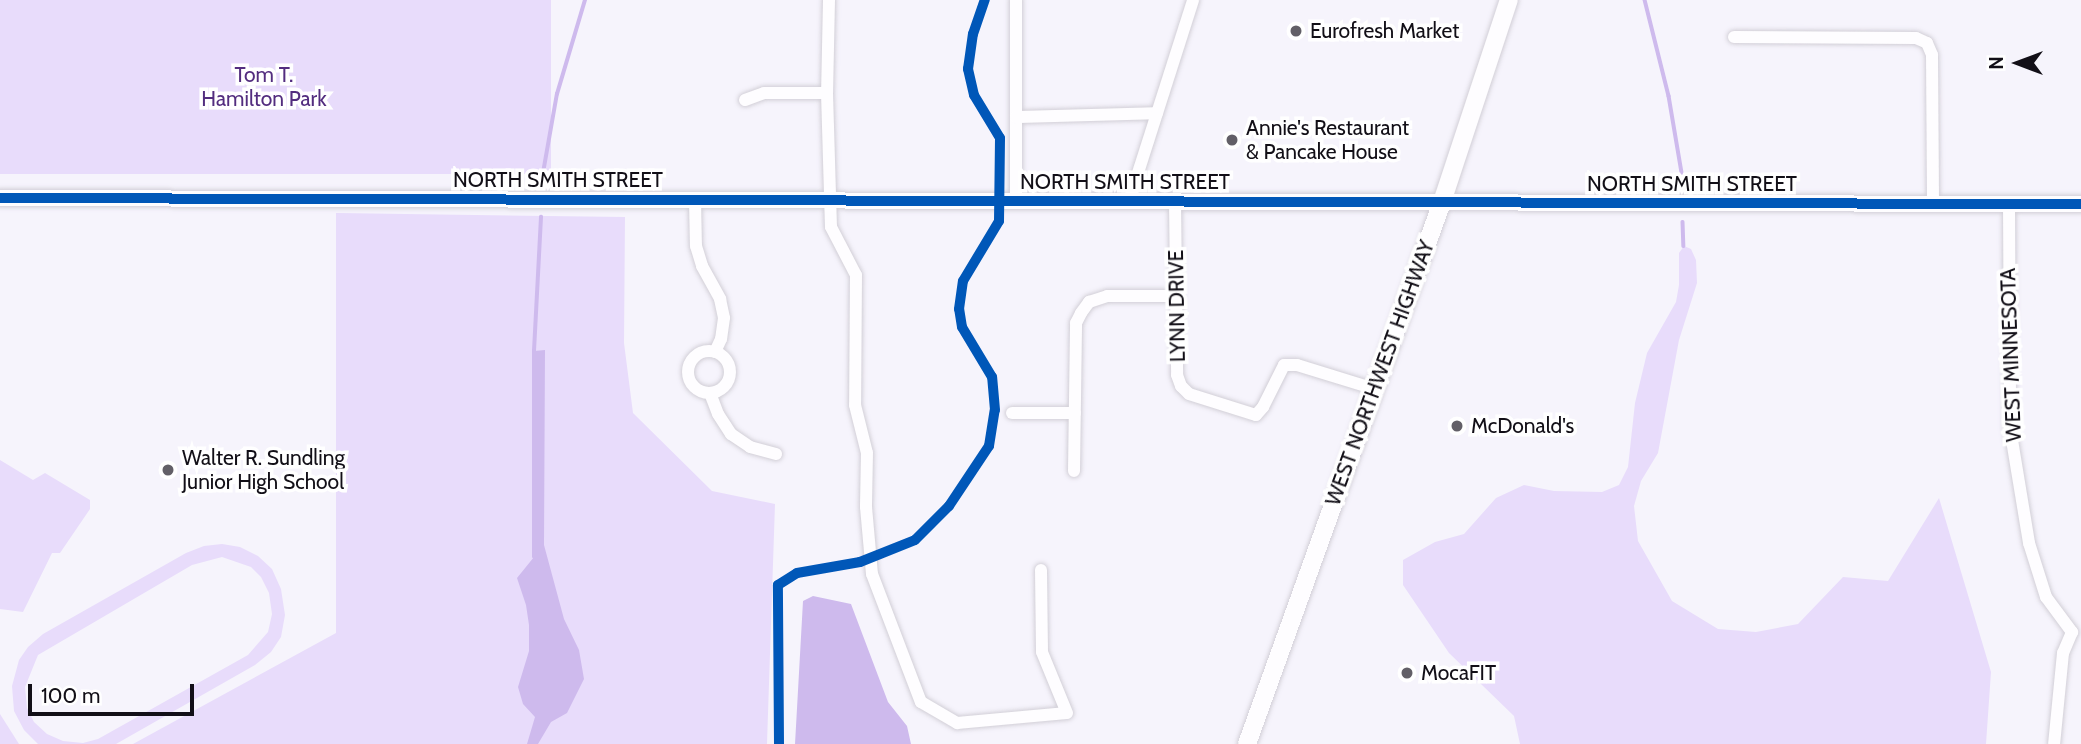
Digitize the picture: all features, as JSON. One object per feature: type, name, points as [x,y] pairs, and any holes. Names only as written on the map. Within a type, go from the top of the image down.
[{"type":"main road","name":"WEST NORTHWEST HIGHWAY","points":[[1247,744],[1442,202],[1509,0]]},
{"type":"street","points":[[829,0],[827,93],[831,227],[856,275],[855,405],[867,453],[866,508],[873,574],[921,702],[957,723],[1066,713],[1042,652],[1041,570]]},
{"type":"street","points":[[1016,0],[1016,201]]},
{"type":"street","points":[[1129,201],[1193,0]]},
{"type":"street","points":[[1734,37],[1916,38],[1927,43],[1932,55],[1933,204]]},
{"type":"street","points":[[745,100],[764,93],[827,93]]},
{"type":"street","points":[[1016,117],[1157,113]]},
{"type":"street","name":"NORTH SMITH STREET","points":[[0,198],[2081,204]]},
{"type":"street","points":[[695,200],[696,246],[702,266],[720,299],[724,318],[721,339],[715,352]]},
{"type":"street","name":"LYNN DRIVE","points":[[1175,201],[1177,375],[1181,386],[1189,394],[1256,415],[1264,407],[1284,365],[1297,365],[1375,389]]},
{"type":"street","name":"WEST MINNESOTA","points":[[2009,204],[2010,428],[2029,543],[2046,597],[2077,635],[2063,653],[2054,744]]},
{"type":"street","points":[[1074,471],[1076,323],[1089,302],[1107,296],[1176,296]]},
{"type":"street","points":[[715,352],[729,363],[730,375],[723,388],[710,393],[692,385],[688,373],[689,365],[699,354],[715,352]]},
{"type":"street","points":[[710,393],[718,414],[731,434],[750,447],[776,454]]},
{"type":"street","points":[[1012,413],[1075,413]]},
{"type":"green space","name":"Tom T. Hamilton Park","points":[[0,0],[551,0],[551,174],[0,174]]},
{"type":"green space","points":[[336,213],[625,217],[624,343],[633,413],[712,491],[775,504],[767,744],[133,744],[336,633]]},
{"type":"green space","points":[[1684,246],[1691,249],[1696,260],[1697,283],[1679,340],[1658,453],[1641,481],[1634,506],[1638,541],[1672,601],[1718,629],[1756,632],[1798,624],[1843,577],[1888,581],[1939,498],[1991,672],[1986,744],[1520,744],[1514,716],[1449,653],[1403,585],[1403,560],[1435,542],[1464,534],[1496,498],[1524,485],[1554,491],[1602,492],[1619,485],[1628,467],[1635,403],[1647,353],[1676,302],[1679,253]]},
{"type":"green space","points":[[0,460],[33,480],[45,473],[90,500],[90,509],[60,553],[52,553],[23,612],[0,609]]},
{"type":"green space","points":[[222,544],[240,547],[258,556],[272,569],[281,589],[285,615],[281,637],[271,652],[255,665],[116,744],[38,744],[24,730],[14,711],[12,686],[19,660],[28,647],[43,634],[186,553],[204,546]],"holes":[[[222,557],[251,567],[261,577],[269,593],[272,614],[268,632],[248,655],[98,739],[83,743],[63,741],[47,734],[34,722],[27,708],[25,687],[38,655],[192,565]]]},
{"type":"green space","points":[[0,714],[19,744],[0,744]]},
{"type":"shaded area","points":[[545,350],[544,545],[564,619],[579,650],[584,679],[567,713],[551,722],[538,744],[527,744],[535,717],[523,704],[518,687],[529,651],[529,625],[517,578],[534,557],[534,351]]},
{"type":"shaded area","points":[[813,596],[851,604],[888,702],[907,726],[911,744],[795,744],[803,601]]},
{"type":"waterway","points":[[543,173],[557,94],[585,0]]},
{"type":"waterway","points":[[1645,0],[1669,96],[1684,185]]},
{"type":"waterway","points":[[534,557],[534,351],[541,217]]},
{"type":"waterway","points":[[1683,222],[1684,246]]},
{"type":"cycle path","points":[[779,744],[778,585],[797,573],[860,562],[915,540],[949,506],[989,446],[995,410],[992,377],[962,327],[959,309],[963,281],[999,221],[1000,138],[974,95],[968,69],[973,34],[985,0]]},
{"type":"cycle path","points":[[0,198],[2081,204]]},
{"type":"place","name":"Eurofresh Market","points":[[1296,31]]},
{"type":"place","name":"Annie's Restaurant & Pancake House","points":[[1232,140]]},
{"type":"place","name":"McDonald's","points":[[1457,426]]},
{"type":"place","name":"Walter R. Sundling Junior High School","points":[[168,470]]},
{"type":"place","name":"MocaFIT","points":[[1407,673]]}]
